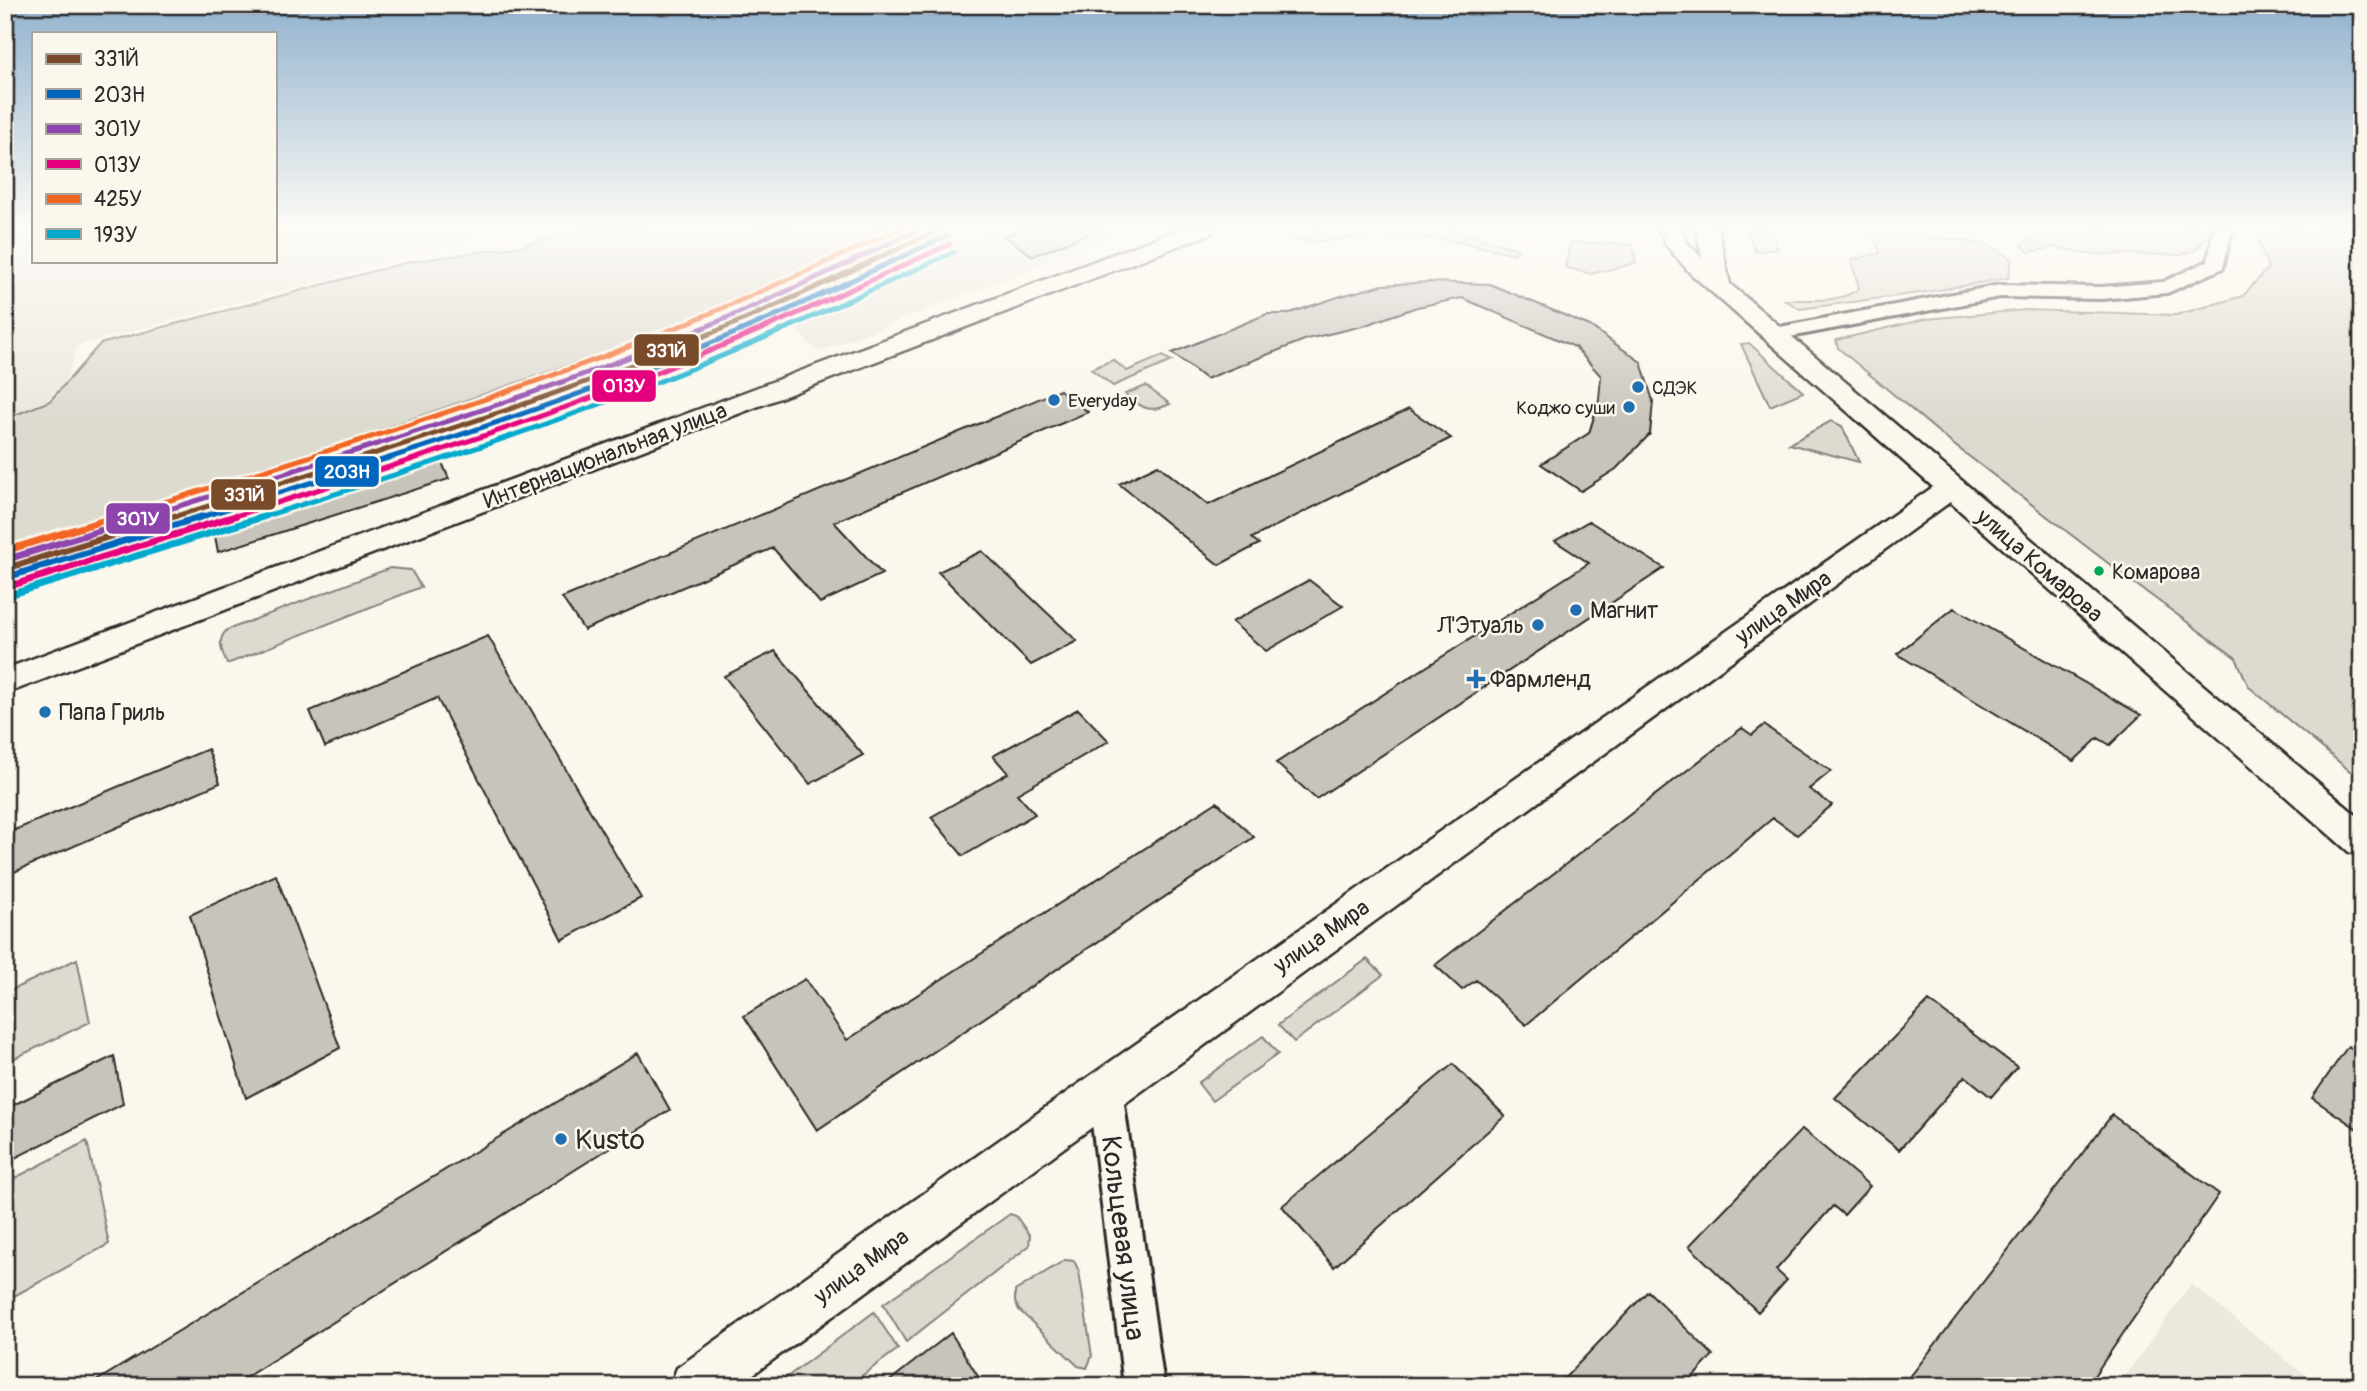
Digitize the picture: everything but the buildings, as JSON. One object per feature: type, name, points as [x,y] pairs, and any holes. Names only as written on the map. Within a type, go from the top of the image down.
[{"type":"main road","name":"Интернациональная улица","points":[[5,682],[1033,293]]},
{"type":"main road","name":"улица Комарова","points":[[1727,293],[2362,842]]},
{"type":"main road","name":"улица Мира","points":[[695,1386],[1105,1090],[1950,488]]},
{"type":"street","points":[[1774,334],[1990,293]]},
{"type":"street","name":"Кольцевая улица","points":[[1105,1090],[1143,1386]]},
{"type":"shaded area","points":[[5,293],[274,293],[77,346],[55,416],[5,426]]},
{"type":"shaded area","points":[[292,293],[758,293],[714,313],[623,346],[316,452],[5,548],[5,419],[50,401],[100,344]]},
{"type":"shaded area","points":[[862,293],[969,293],[818,352],[793,327]]},
{"type":"shaded area","points":[[1852,293],[1920,293],[1800,309],[1785,300],[1834,299]]},
{"type":"shaded area","points":[[2246,293],[2362,293],[2362,781],[2249,687],[2236,658],[1949,441],[1838,348],[1836,340],[1926,319],[2026,310],[2176,315],[2243,296]]},
{"type":"shaded area","points":[[1749,343],[1803,392],[1770,406],[1741,344]]},
{"type":"shaded area","points":[[1162,356],[1172,361],[1113,386],[1091,369],[1113,360],[1127,371]]},
{"type":"shaded area","points":[[1146,386],[1170,404],[1156,409],[1146,408],[1125,394]]},
{"type":"shaded area","points":[[1831,421],[1842,426],[1859,462],[1789,444]]},
{"type":"shaded area","points":[[390,568],[411,570],[421,587],[227,664],[221,642],[227,630]]},
{"type":"shaded area","points":[[77,959],[90,1022],[5,1063],[5,993]]},
{"type":"shaded area","points":[[1367,959],[1383,975],[1294,1042],[1278,1025]]},
{"type":"shaded area","points":[[1263,1036],[1278,1054],[1212,1101],[1198,1083]]},
{"type":"shaded area","points":[[87,1141],[109,1244],[5,1301],[5,1183]]},
{"type":"shaded area","points":[[1010,1214],[1016,1216],[1030,1236],[1029,1246],[906,1342],[883,1304]]},
{"type":"shaded area","points":[[1065,1260],[1074,1261],[1079,1271],[1092,1356],[1087,1368],[1078,1366],[1019,1310],[1015,1302],[1015,1291]]},
{"type":"shaded area","points":[[2191,1284],[2319,1386],[2118,1386]]},
{"type":"shaded area","points":[[874,1312],[898,1349],[848,1386],[775,1386]]},
{"type":"transit line","name":"425У","points":[[5,551],[499,394],[611,353],[757,293]]},
{"type":"transit line","name":"301У","points":[[5,560],[384,442],[573,377],[728,317],[781,293]]},
{"type":"transit line","name":"331Й","points":[[5,569],[387,450],[576,385],[731,325],[801,293]]},
{"type":"transit line","name":"203Н","points":[[8,577],[390,458],[579,393],[735,333],[823,293]]},
{"type":"transit line","name":"013У","points":[[10,586],[509,427],[627,385],[844,293]]},
{"type":"transit line","name":"193У","points":[[13,594],[370,483],[583,410],[724,355],[864,293]]},
{"type":"place","name":"СДЭК","points":[[1638,387]]},
{"type":"place","name":"Everyday","points":[[1054,400]]},
{"type":"place","name":"Коджо суши","points":[[1629,407]]},
{"type":"place","name":"Комарова","points":[[2099,571]]},
{"type":"place","name":"Магнит","points":[[1576,610]]},
{"type":"place","name":"Л'Этуаль","points":[[1538,625]]},
{"type":"place","name":"Фармленд","points":[[1476,679]]},
{"type":"place","name":"Папа Гриль","points":[[45,712]]},
{"type":"place","name":"Kusto","points":[[561,1139]]}]
